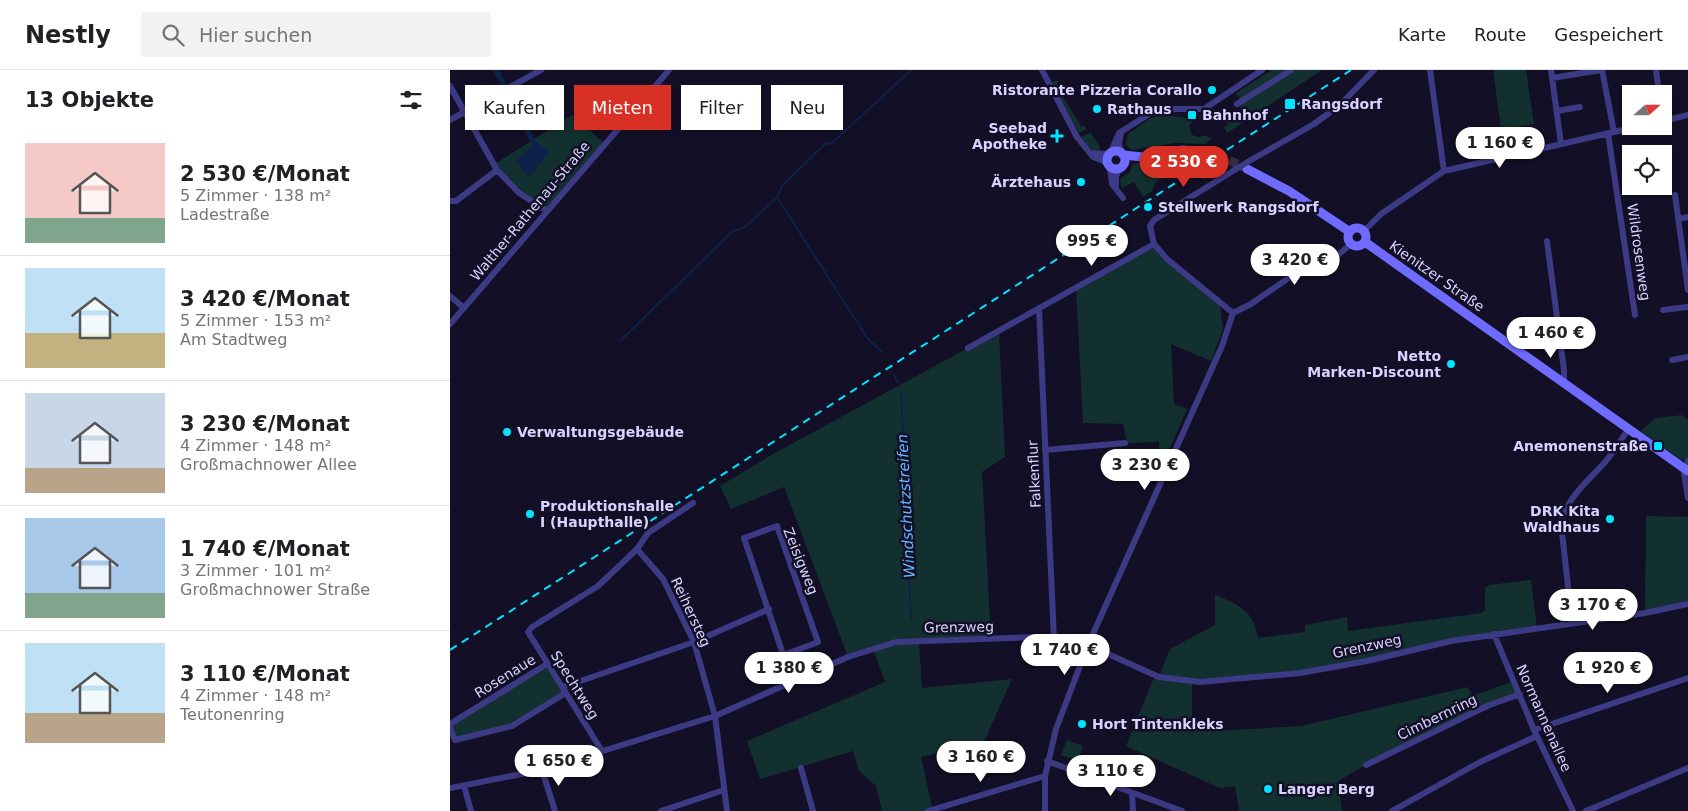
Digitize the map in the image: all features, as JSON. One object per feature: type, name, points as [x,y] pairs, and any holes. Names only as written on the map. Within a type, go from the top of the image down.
[{"type":"street","points":[[450,120],[541,70]]},
{"type":"street","name":"Walther-Rathenau-Straße","points":[[450,324],[669,70]]},
{"type":"street","points":[[1042,70],[1063,112],[1089,152],[1115,160],[1183,150],[1204,152]]},
{"type":"street","points":[[1121,196],[1112,184],[1115,160],[1123,131],[1157,108],[1204,109],[1262,70]]},
{"type":"street","points":[[1237,104],[1291,70]]},
{"type":"street","points":[[1233,314],[1202,286],[1179,270],[1154,244],[1150,226],[1154,220],[1236,169],[1249,164],[1314,124],[1340,105],[1374,70]]},
{"type":"street","points":[[1430,70],[1444,170]]},
{"type":"street","points":[[1550,70],[1561,144]]},
{"type":"street","points":[[1552,78],[1602,70]]},
{"type":"street","name":"Wildrosenweg","points":[[1602,70],[1635,315]]},
{"type":"street","points":[[1656,70],[1658,85]]},
{"type":"street","points":[[450,86],[497,170],[519,193],[547,211]]},
{"type":"street","points":[[1557,111],[1580,107]]},
{"type":"street","points":[[1672,119],[1688,115]]},
{"type":"street","points":[[1364,231],[1381,214],[1444,170],[1622,130]]},
{"type":"street","points":[[1249,164],[1350,232]]},
{"type":"street","points":[[450,201],[456,201],[497,170]]},
{"type":"street","points":[[1675,195],[1688,290]]},
{"type":"street","points":[[1678,219],[1688,217]]},
{"type":"street","points":[[1358,228],[1364,231],[1366,236],[1365,242],[1360,246],[1351,244],[1348,237],[1350,232],[1358,228]]},
{"type":"street","points":[[1546,241],[1564,370],[1564,383]]},
{"type":"street","name":"Kienitzer Straße","points":[[1365,242],[1629,429],[1687,467]]},
{"type":"street","points":[[968,348],[1154,244]]},
{"type":"street","points":[[1045,811],[1047,761],[1056,729],[1088,645],[1222,346],[1233,314],[1251,304],[1316,259],[1338,255],[1351,244]]},
{"type":"street","points":[[450,296],[464,308]]},
{"type":"street","name":"Falkenflur","points":[[1039,308],[1054,639]]},
{"type":"street","points":[[1663,310],[1688,308]]},
{"type":"street","points":[[1672,360],[1688,358]]},
{"type":"street","points":[[1572,623],[1561,523],[1562,517],[1575,494],[1608,459],[1629,429]]},
{"type":"street","points":[[1045,450],[1126,443]]},
{"type":"street","points":[[1687,467],[1688,498]]},
{"type":"street","points":[[637,549],[642,539],[648,534],[693,503]]},
{"type":"street","name":"Zeisigweg","points":[[784,655],[818,642],[777,526],[744,538],[792,681]]},
{"type":"street","name":"Spechtweg","points":[[602,751],[528,632],[532,626],[598,586],[637,549]]},
{"type":"street","name":"Reihersteg","points":[[637,549],[663,579],[694,642],[715,716],[727,811]]},
{"type":"street","name":"Grenzweg","points":[[450,788],[542,770],[715,716],[848,657],[896,642],[1041,637],[1088,645],[1155,675],[1200,682],[1300,673],[1367,661],[1451,641],[1644,613],[1688,604]]},
{"type":"street","points":[[564,691],[694,642],[769,610]]},
{"type":"street","name":"Normannenallee","points":[[1494,634],[1536,733],[1573,811]]},
{"type":"street","name":"Rosenaue","points":[[547,664],[450,726],[455,740],[512,726],[564,691]]},
{"type":"street","points":[[1392,811],[1536,733],[1688,678]]},
{"type":"street","name":"Cimbernring","points":[[1366,765],[1487,706],[1520,694]]},
{"type":"street","points":[[1047,761],[1182,811]]},
{"type":"street","points":[[801,768],[813,811]]},
{"type":"street","points":[[1586,811],[1688,768]]},
{"type":"street","points":[[542,770],[555,811]]},
{"type":"street","points":[[928,811],[1045,776]]},
{"type":"street","points":[[464,786],[471,811]]},
{"type":"street","points":[[661,811],[724,790]]},
{"type":"street","points":[[1132,794],[1133,811]]},
{"type":"green space","points":[[1272,70],[1322,70],[1227,133],[1224,127],[1228,125],[1226,121],[1242,111],[1238,105],[1242,102],[1236,93]]},
{"type":"green space","points":[[1493,70],[1526,70],[1534,124],[1501,129]]},
{"type":"green space","points":[[1057,80],[1065,93],[1061,94],[1081,126],[1085,126],[1086,129],[1079,133],[1051,83]]},
{"type":"green space","points":[[572,115],[574,117],[574,130],[589,130],[604,143],[547,211],[519,193],[493,165],[548,130],[564,130],[564,120]]},
{"type":"green space","points":[[1165,115],[1193,119],[1189,127],[1192,135],[1199,137],[1206,135],[1211,139],[1205,144],[1176,143],[1131,150],[1126,144],[1128,134],[1151,118]]},
{"type":"green space","points":[[1091,133],[1100,147],[1099,153],[1090,149],[1080,137]]},
{"type":"green space","points":[[1185,154],[1200,155],[1155,183],[1152,191],[1143,197],[1134,182],[1122,188],[1120,179],[1130,172],[1133,164]]},
{"type":"green space","points":[[1154,244],[1220,306],[1223,329],[1211,361],[1171,344],[1174,404],[1187,409],[1160,471],[1159,442],[1127,443],[1123,424],[1083,423],[1076,288]]},
{"type":"green space","points":[[999,331],[1005,457],[982,472],[991,639],[919,641],[922,688],[1012,679],[984,742],[921,757],[933,811],[882,811],[876,786],[859,771],[853,751],[760,779],[747,741],[885,682],[873,649],[848,657],[784,487],[731,509],[720,486],[773,454]]},
{"type":"green space","points":[[1682,415],[1688,420],[1688,461],[1680,459],[1640,431],[1656,418]]},
{"type":"green space","points":[[1646,516],[1688,517],[1688,603],[1645,613]]},
{"type":"green space","points":[[1531,580],[1537,629],[1494,634],[1300,673],[1192,682],[1192,729],[1215,731],[1301,726],[1468,687],[1472,696],[1514,681],[1520,694],[1366,765],[1338,781],[1342,811],[1239,811],[1235,786],[1220,788],[1126,746],[1155,675],[1159,676],[1170,649],[1215,625],[1215,594],[1249,614],[1256,628],[1258,638],[1305,632],[1305,625],[1347,617],[1348,631],[1481,613],[1485,611],[1485,588],[1489,585]]},
{"type":"green space","points":[[547,664],[564,694],[512,726],[455,740],[450,724]]},
{"type":"green space","points":[[1067,740],[1083,746],[1078,761],[1061,755]]},
{"type":"water","points":[[536,141],[550,152],[529,177],[515,161]]},
{"type":"waterway","points":[[496,70],[534,143]]},
{"type":"waterway","points":[[620,341],[733,231],[745,227],[777,197],[782,186],[825,144],[832,143],[911,70]]},
{"type":"waterway","name":"Windschutzstreifen","points":[[777,197],[867,338],[882,352]]},
{"type":"waterway","name":"Windschutzstreifen","points":[[895,376],[897,382]]},
{"type":"waterway","name":"Windschutzstreifen","points":[[901,391],[911,621]]},
{"type":"tunnel","points":[[1204,152],[1218,155],[1247,169]]},
{"type":"railway","points":[[450,650],[1351,70]]},
{"type":"place","name":"Ristorante Pizzeria Corallo","points":[[1212,90]]},
{"type":"place","name":"Rangsdorf","points":[[1290,104]]},
{"type":"place","name":"Rathaus","points":[[1097,109]]},
{"type":"place","name":"Bahnhof","points":[[1192,115]]},
{"type":"place","name":"Seebad Apotheke","points":[[1057,136]]},
{"type":"place","name":"Ärztehaus","points":[[1081,182]]},
{"type":"place","name":"Stellwerk Rangsdorf","points":[[1148,207]]},
{"type":"place","name":"Netto Marken-Discount","points":[[1451,364]]},
{"type":"place","name":"Verwaltungsgebäude","points":[[507,432]]},
{"type":"place","name":"Anemonenstraße","points":[[1658,446]]},
{"type":"place","name":"Produktionshalle I (Haupthalle)","points":[[530,514]]},
{"type":"place","name":"DRK Kita Waldhaus","points":[[1610,519]]},
{"type":"place","name":"Hort Tintenkleks","points":[[1082,724]]},
{"type":"place","name":"Langer Berg","points":[[1268,789]]}]
